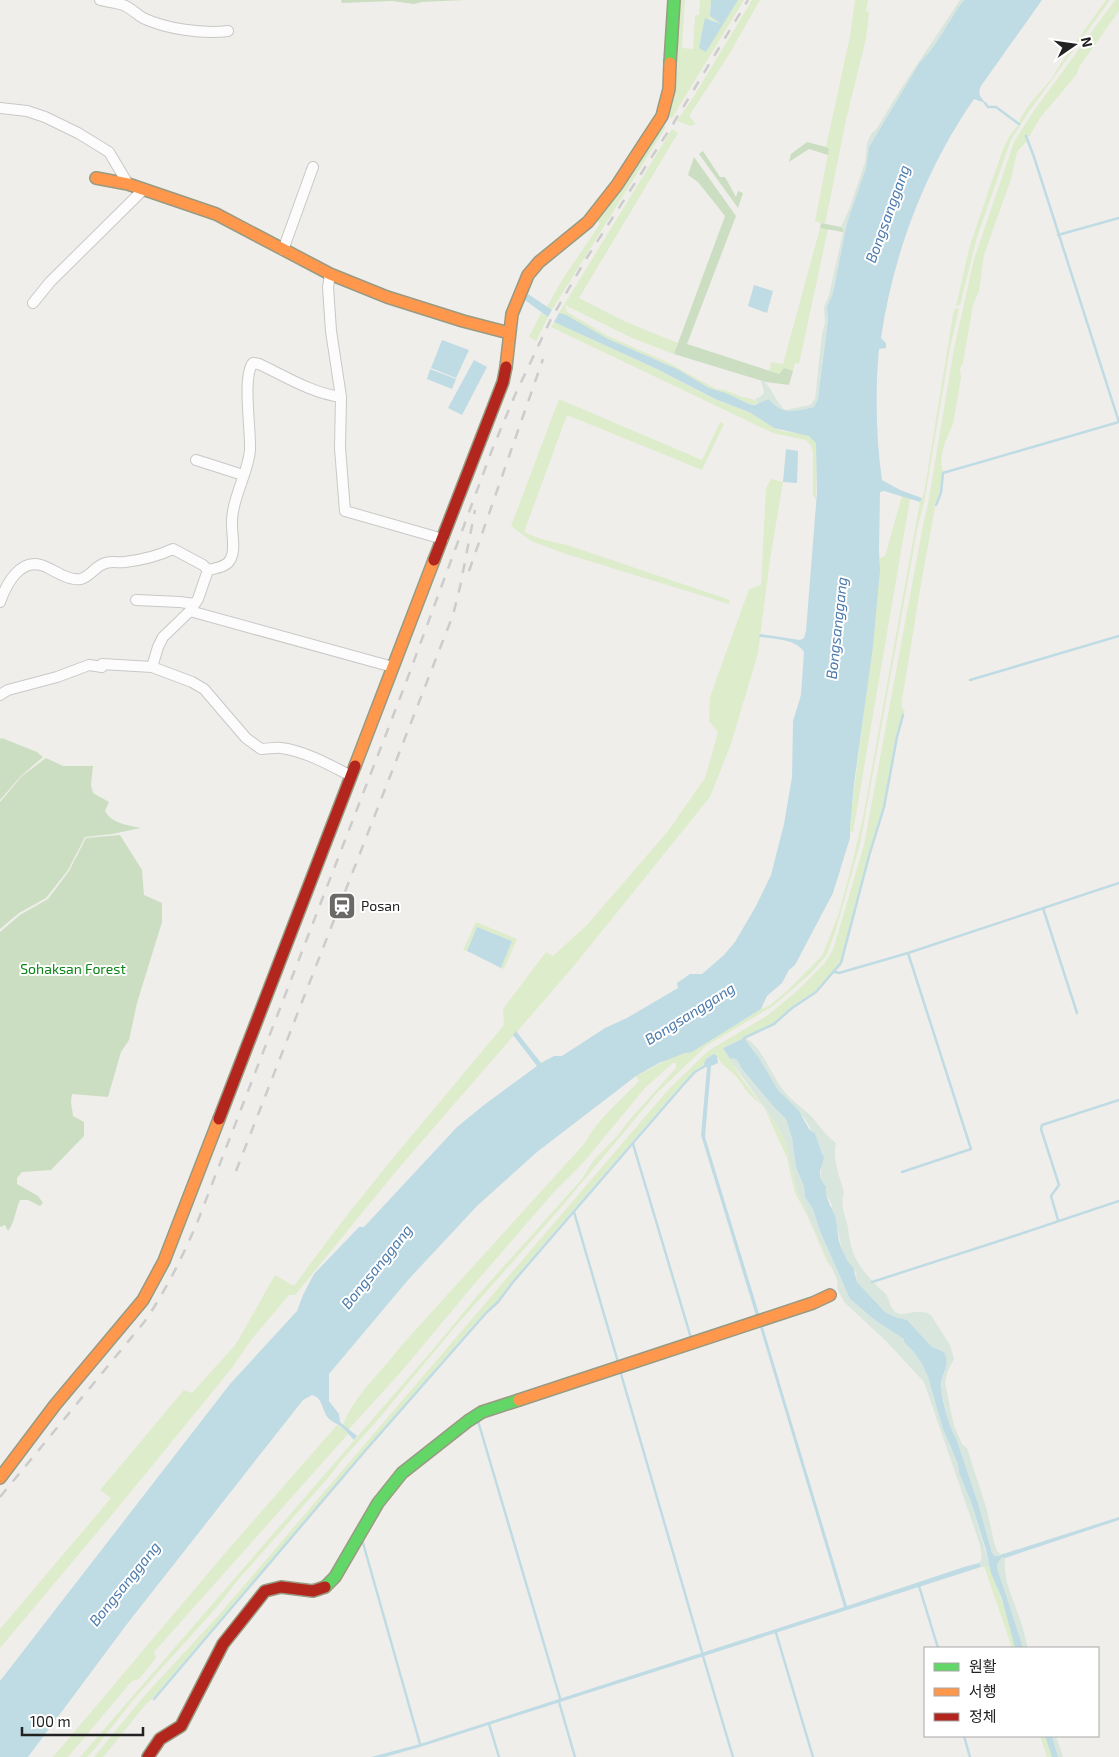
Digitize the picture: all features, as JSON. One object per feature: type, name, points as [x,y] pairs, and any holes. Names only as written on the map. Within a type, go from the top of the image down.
[{"type":"main road","points":[[0,1478],[55,1405],[143,1300],[158,1273],[182,1216],[503,382],[509,349],[512,314],[520,293],[528,276],[539,262],[588,222],[617,185],[662,116],[669,89],[674,0]]},
{"type":"main road","points":[[96,178],[128,184],[216,214],[330,274],[386,297],[509,333]]},
{"type":"main road","points":[[148,1757],[157,1743],[167,1735],[180,1729],[224,1644],[265,1591],[281,1587],[313,1591],[327,1586],[335,1577],[378,1503],[402,1473],[468,1420],[482,1412],[804,1306],[830,1295]]},
{"type":"street","points":[[100,0],[124,5],[143,18],[157,23],[191,30],[228,31]]},
{"type":"street","points":[[0,108],[45,117],[78,133],[109,152],[128,184]]},
{"type":"street","points":[[283,250],[313,167]]},
{"type":"street","points":[[33,302],[50,282],[143,190]]},
{"type":"street","points":[[330,274],[328,287],[330,331],[341,397],[340,448],[345,511],[442,539]]},
{"type":"street","points":[[208,570],[225,565],[231,559],[233,551],[232,520],[234,504],[248,463],[250,450],[247,389],[249,367],[253,363],[259,364],[326,395],[341,397]]},
{"type":"street","points":[[196,460],[243,475]]},
{"type":"street","points":[[0,602],[5,590],[17,572],[22,567],[30,564],[41,565],[69,578],[79,579],[88,576],[97,567],[105,563],[151,558],[173,549],[203,565],[208,570]]},
{"type":"street","points":[[152,667],[163,637],[192,608],[198,599],[208,570]]},
{"type":"street","points":[[136,600],[180,602],[192,608],[393,667]]},
{"type":"street","points":[[0,695],[8,690],[57,677],[89,665],[102,667],[102,664],[152,667],[192,682],[204,689],[246,738],[261,749],[280,747],[294,751],[351,776]]},
{"type":"green space","points":[[341,0],[465,0],[414,4],[392,1],[342,3]]},
{"type":"green space","points":[[680,0],[685,0],[682,48],[693,49],[695,15],[699,15],[700,0],[711,0],[710,16],[721,24],[708,18],[706,51],[738,0],[744,0],[672,118],[668,116]]},
{"type":"green space","points":[[752,0],[760,0],[727,58],[689,116],[696,124],[691,126],[677,121],[694,96]]},
{"type":"green space","points":[[855,0],[868,0],[866,11],[869,12],[866,39],[846,120],[825,224],[815,221],[829,149],[826,147],[850,36]]},
{"type":"green space","points":[[1106,0],[1110,0],[1030,110],[1011,140],[977,237],[960,305],[956,306],[970,245],[1003,149],[1010,135],[1020,123],[1020,119],[1028,106],[1052,78]]},
{"type":"green space","points":[[1115,0],[1119,0],[1119,11],[1079,67],[1077,74],[1040,118],[1029,137],[1025,136],[1027,141],[1017,152],[1011,179],[984,255],[979,291],[973,305],[963,363],[960,369],[961,378],[953,424],[942,454],[941,464],[943,471],[940,492],[934,506],[902,700],[902,708],[905,711],[896,737],[883,806],[841,962],[821,987],[791,1007],[774,1023],[723,1048],[742,1079],[763,1106],[749,1094],[736,1076],[722,1064],[717,1056],[695,1071],[512,1281],[497,1302],[485,1312],[401,1408],[146,1704],[105,1755],[103,1757],[94,1757],[145,1695],[217,1617],[667,1091],[708,1051],[768,1015],[796,992],[824,964],[833,950],[864,845],[928,504],[954,349],[974,259],[1014,142],[1033,112]]},
{"type":"green space","points":[[662,124],[666,127],[552,310],[547,307],[562,280],[600,224],[597,220],[620,190]]},
{"type":"green space","points":[[672,129],[678,133],[579,298],[626,322],[678,343],[674,354],[632,338],[565,305],[567,312],[608,336],[669,363],[716,389],[726,390],[753,399],[759,404],[749,404],[726,393],[709,388],[677,369],[608,339],[559,313]]},
{"type":"green space","points":[[807,142],[826,147],[829,149],[828,155],[809,149],[789,162],[791,154]]},
{"type":"green space","points":[[703,151],[720,177],[725,177],[736,197],[738,191],[743,193],[738,208],[699,154]]},
{"type":"green space","points":[[694,157],[736,216],[687,344],[779,374],[784,368],[793,371],[789,385],[766,382],[674,354],[725,216],[698,182],[688,175]]},
{"type":"green space","points":[[821,223],[841,227],[843,232],[820,228]]},
{"type":"green space","points":[[820,228],[828,229],[799,364],[795,363],[793,371],[784,368],[779,374],[769,372],[771,362],[783,364]]},
{"type":"green space","points":[[959,308],[950,348],[924,503],[918,525],[860,844],[835,933],[826,956],[810,974],[773,1006],[706,1046],[656,1094],[557,1212],[454,1328],[328,1478],[237,1581],[217,1607],[134,1699],[93,1751],[87,1757],[80,1757],[477,1296],[582,1179],[593,1161],[676,1068],[676,1063],[673,1063],[645,1088],[583,1163],[554,1192],[400,1373],[348,1430],[343,1425],[348,1414],[369,1384],[400,1347],[584,1144],[602,1119],[639,1081],[636,1076],[670,1058],[692,1052],[761,1009],[769,1006],[822,956],[838,916],[863,818],[920,502],[924,493],[954,309]]},
{"type":"green space","points":[[541,313],[548,317],[536,341],[529,337]]},
{"type":"green space","points":[[554,322],[657,369],[714,399],[749,412],[774,428],[813,438],[816,443],[817,452],[816,500],[813,495],[813,452],[806,440],[773,433],[551,327]]},
{"type":"green space","points":[[559,399],[702,460],[720,422],[724,424],[702,470],[567,415],[524,532],[730,600],[729,604],[563,553],[531,541],[511,526]]},
{"type":"green space","points":[[771,479],[783,482],[770,560],[758,653],[731,744],[710,797],[573,967],[398,1169],[295,1295],[289,1295],[252,1339],[231,1369],[0,1648],[0,1629],[111,1498],[100,1490],[184,1390],[192,1393],[236,1344],[275,1275],[294,1286],[370,1186],[504,1025],[503,1009],[546,952],[553,956],[587,925],[668,831],[705,778],[718,732],[709,721],[710,697],[749,589],[761,585],[766,488]]},
{"type":"green space","points":[[902,496],[910,499],[853,832],[850,831],[851,814],[875,623],[880,558],[885,556]]},
{"type":"green space","points":[[2,738],[37,752],[43,757],[21,776],[0,800],[0,739]]},
{"type":"green space","points":[[46,758],[63,766],[93,766],[91,785],[93,793],[109,802],[105,811],[108,815],[121,823],[141,828],[85,837],[68,870],[46,898],[19,913],[0,929],[0,802],[22,776]]},
{"type":"green space","name":"Sohaksan Forest","points":[[120,835],[142,870],[144,895],[162,903],[162,922],[137,1003],[129,1040],[121,1052],[108,1097],[72,1094],[73,1116],[84,1122],[84,1136],[51,1170],[22,1172],[17,1178],[17,1184],[38,1196],[43,1203],[40,1206],[28,1200],[20,1200],[8,1231],[5,1225],[0,1227],[0,932],[20,915],[48,899],[69,871],[86,838]]},
{"type":"green space","points":[[476,922],[517,939],[504,969],[501,968],[512,941],[477,927],[467,951],[463,950]]},
{"type":"green space","points":[[764,1108],[785,1140],[797,1191],[832,1268],[827,1262],[807,1215],[795,1193],[787,1158]]},
{"type":"green space","points":[[337,1425],[348,1434],[154,1652],[156,1658],[139,1679],[132,1681],[68,1757],[53,1757],[226,1552]]},
{"type":"green space","points":[[984,1566],[990,1567],[1009,1621],[1016,1647],[1012,1647]]},
{"type":"green space","points":[[1040,1737],[1045,1737],[1052,1757],[1047,1757]]},
{"type":"shaded area","points":[[960,0],[964,0],[938,41],[920,62],[869,147],[866,168],[847,223],[833,293],[827,307],[828,321],[818,399],[814,407],[794,411],[784,410],[779,408],[769,399],[759,404],[755,399],[764,393],[761,380],[767,385],[785,410],[810,405],[815,399],[822,333],[825,323],[824,307],[829,295],[843,232],[841,227],[850,207],[865,162],[867,143],[871,134],[877,128]]},
{"type":"shaded area","points":[[744,1038],[749,1040],[759,1051],[786,1094],[812,1117],[836,1143],[836,1162],[844,1193],[842,1200],[843,1208],[853,1253],[860,1266],[869,1278],[887,1295],[894,1311],[901,1314],[922,1312],[931,1315],[950,1345],[954,1359],[948,1370],[945,1383],[954,1426],[962,1444],[967,1448],[987,1510],[997,1551],[1005,1558],[1006,1579],[1028,1647],[1022,1647],[1020,1642],[998,1571],[997,1564],[1002,1557],[995,1556],[992,1553],[978,1503],[956,1438],[950,1429],[941,1390],[946,1366],[944,1352],[932,1347],[907,1320],[885,1312],[857,1282],[856,1273],[849,1264],[841,1246],[836,1220],[831,1208],[832,1205],[825,1192],[826,1187],[820,1178],[823,1154],[819,1144],[805,1119],[778,1090],[759,1058]]},
{"type":"shaded area","points":[[730,1059],[737,1060],[742,1069],[786,1119],[792,1138],[796,1167],[804,1191],[808,1202],[813,1208],[820,1231],[850,1299],[876,1321],[904,1339],[904,1342],[922,1364],[928,1377],[943,1429],[971,1502],[990,1567],[981,1567],[979,1563],[982,1558],[980,1545],[924,1382],[887,1342],[844,1302],[837,1288],[838,1282],[797,1191],[785,1140],[773,1119],[733,1064]]},
{"type":"shaded area","points":[[1052,1737],[1056,1737],[1063,1757],[1058,1757]]},
{"type":"water","points":[[711,0],[738,0],[706,52],[699,48],[705,18],[721,24],[710,16]]},
{"type":"water","name":"Bongsanggang","points":[[964,0],[1042,0],[981,86],[979,93],[985,103],[974,99],[941,154],[914,213],[903,244],[886,306],[881,338],[886,343],[886,348],[879,349],[877,382],[878,448],[882,480],[900,490],[922,498],[920,502],[884,491],[880,492],[880,570],[873,646],[854,784],[850,838],[833,893],[795,965],[789,970],[782,983],[767,996],[761,1009],[692,1052],[659,1063],[636,1076],[537,1152],[477,1206],[408,1280],[329,1374],[329,1401],[339,1414],[340,1422],[357,1436],[354,1440],[343,1428],[328,1418],[318,1398],[312,1395],[303,1400],[127,1624],[28,1757],[0,1757],[0,1681],[230,1384],[297,1311],[314,1274],[359,1227],[364,1227],[457,1127],[537,1066],[513,1035],[516,1031],[541,1063],[554,1056],[562,1056],[605,1028],[627,1018],[678,988],[677,983],[690,974],[702,974],[724,955],[735,942],[756,906],[771,875],[784,824],[792,777],[793,721],[801,695],[804,652],[796,644],[790,642],[759,637],[760,634],[800,640],[804,638],[817,492],[816,443],[809,436],[774,428],[749,412],[715,399],[657,369],[554,322],[559,313],[566,315],[608,339],[677,369],[709,388],[726,393],[749,404],[755,405],[769,399],[779,408],[789,411],[814,407],[818,399],[828,321],[827,307],[833,293],[847,223],[866,168],[869,147],[920,62],[938,41]]},
{"type":"water","points":[[754,285],[773,291],[767,313],[748,306]]},
{"type":"water","points":[[528,294],[552,310],[548,317],[525,300]]},
{"type":"water","points":[[442,340],[469,350],[456,378],[431,368]]},
{"type":"water","points":[[474,360],[487,367],[462,415],[448,408]]},
{"type":"water","points":[[430,369],[456,379],[452,389],[427,379]]},
{"type":"water","points":[[786,449],[798,451],[797,483],[783,482]]},
{"type":"water","points":[[477,927],[512,941],[501,968],[467,951]]},
{"type":"water","points":[[744,1038],[759,1058],[778,1090],[799,1111],[809,1129],[815,1134],[824,1158],[820,1178],[826,1187],[827,1198],[835,1216],[840,1243],[848,1261],[853,1267],[857,1282],[885,1312],[907,1320],[932,1347],[944,1352],[946,1364],[941,1389],[944,1403],[978,1503],[992,1553],[995,1556],[1001,1556],[1119,1517],[1119,1520],[1005,1558],[1002,1557],[997,1564],[998,1571],[1023,1647],[1015,1647],[971,1502],[943,1429],[928,1377],[922,1364],[904,1342],[904,1339],[876,1321],[850,1299],[820,1231],[813,1209],[805,1197],[804,1187],[796,1167],[792,1138],[786,1119],[742,1069],[737,1060],[730,1059],[723,1048]]},
{"type":"water","points":[[714,1054],[717,1056],[718,1063],[711,1066],[705,1137],[760,1317],[757,1319],[701,1135],[707,1068],[704,1064],[706,1059]]},
{"type":"water","points":[[759,1324],[762,1324],[847,1606],[964,1567],[979,1563],[981,1567],[420,1747],[385,1757],[371,1757],[420,1744],[844,1607]]},
{"type":"water","points":[[1045,1737],[1052,1737],[1058,1757],[1052,1757]]},
{"type":"waterway","points":[[985,103],[988,107],[996,107],[1019,124]]},
{"type":"waterway","points":[[936,505],[941,493],[943,473],[1119,422],[1026,136]]},
{"type":"waterway","points":[[1058,235],[1119,218]]},
{"type":"waterway","points":[[970,680],[1119,636]]},
{"type":"waterway","points":[[744,1038],[774,1024],[792,1008],[816,992],[841,963],[884,807],[903,715]]},
{"type":"waterway","points":[[835,972],[839,973],[908,953],[1119,883]]},
{"type":"waterway","points":[[1043,908],[1077,1013]]},
{"type":"waterway","points":[[902,1172],[971,1149],[908,953]]},
{"type":"waterway","points":[[154,1699],[365,1451],[486,1313],[498,1302],[513,1282],[683,1085],[695,1072],[705,1066]]},
{"type":"waterway","points":[[1058,1220],[1051,1196],[1059,1185],[1041,1129],[1042,1125],[1119,1100]]},
{"type":"waterway","points":[[633,1144],[691,1338]]},
{"type":"waterway","points":[[872,1282],[1119,1201]]},
{"type":"waterway","points":[[574,1212],[618,1362]]},
{"type":"waterway","points":[[621,1374],[702,1652]]},
{"type":"waterway","points":[[478,1421],[560,1698]]},
{"type":"waterway","points":[[363,1543],[420,1744]]},
{"type":"waterway","points":[[919,1586],[938,1647]]},
{"type":"waterway","points":[[776,1633],[813,1757]]},
{"type":"waterway","points":[[703,1656],[733,1757]]},
{"type":"waterway","points":[[559,1702],[575,1757]]},
{"type":"waterway","points":[[489,1724],[499,1757]]},
{"type":"waterway","points":[[964,1737],[970,1757]]},
{"type":"railway","points":[[0,1497],[145,1321],[160,1298],[179,1261],[197,1223],[405,685],[492,450],[515,395],[551,319],[586,259],[673,124],[748,0]]},
{"type":"railway","points":[[469,571],[543,359]]},
{"type":"railway","points":[[236,1171],[453,615],[475,510]]},
{"type":"traffic: fast","points":[[670,63],[674,0]]},
{"type":"traffic: fast","points":[[325,1587],[335,1577],[378,1503],[402,1473],[482,1412],[519,1400]]},
{"type":"traffic: slow","points":[[506,367],[512,314],[528,275],[539,262],[588,222],[617,185],[662,116],[669,89],[670,63]]},
{"type":"traffic: slow","points":[[96,178],[128,184],[216,214],[330,274],[387,297],[463,321],[509,333]]},
{"type":"traffic: slow","points":[[355,766],[434,560]]},
{"type":"traffic: slow","points":[[0,1478],[55,1405],[143,1300],[164,1261],[219,1119]]},
{"type":"traffic: slow","points":[[519,1400],[813,1303],[830,1295]]},
{"type":"traffic: jam","points":[[434,560],[503,382],[506,367]]},
{"type":"traffic: jam","points":[[219,1119],[355,766]]},
{"type":"traffic: jam","points":[[148,1757],[160,1739],[181,1726],[223,1644],[265,1591],[281,1587],[313,1591],[325,1587]]},
{"type":"place","name":"Posan","points":[[342,906]]}]
